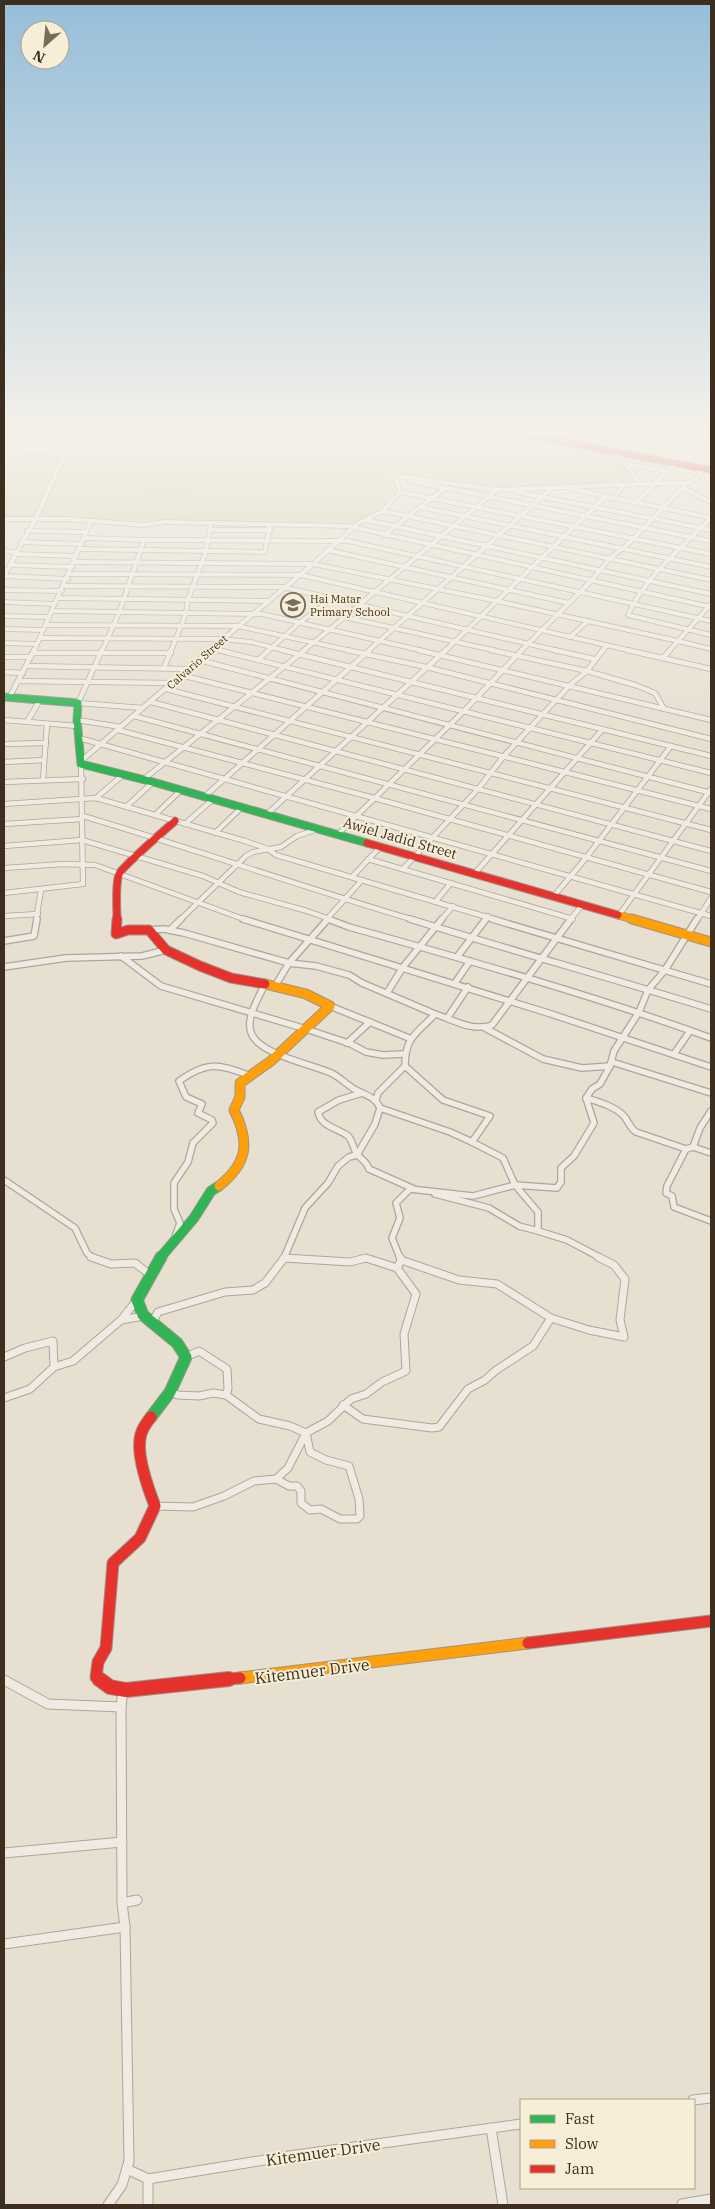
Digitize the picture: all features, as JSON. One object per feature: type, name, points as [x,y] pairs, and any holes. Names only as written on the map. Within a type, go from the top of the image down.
[{"type":"street","points":[[4,576],[23,538]]},
{"type":"street","points":[[6,698],[27,666],[69,576],[84,538]]},
{"type":"street","points":[[87,538],[338,540],[522,578],[711,621]]},
{"type":"street","points":[[394,538],[710,605]]},
{"type":"street","points":[[126,807],[165,763],[183,747],[378,592],[390,579],[439,538]]},
{"type":"street","points":[[451,538],[711,594]]},
{"type":"street","points":[[186,824],[224,779],[393,627],[496,538]]},
{"type":"street","points":[[513,538],[711,580]]},
{"type":"street","points":[[266,815],[468,630],[562,538]]},
{"type":"street","points":[[568,538],[711,567]]},
{"type":"street","points":[[634,538],[711,554]]},
{"type":"street","points":[[337,835],[464,711],[476,696],[592,580],[609,559],[634,538]]},
{"type":"street","points":[[692,538],[711,542]]},
{"type":"street","points":[[692,538],[632,603],[628,612],[629,616],[711,634]]},
{"type":"street","points":[[4,892],[80,886],[84,880],[83,800],[77,723],[78,703],[118,613],[138,563],[144,540]]},
{"type":"street","points":[[164,668],[186,613],[188,600],[206,551],[207,540]]},
{"type":"street","points":[[263,563],[268,540]]},
{"type":"street","name":"Calvario Street","points":[[81,762],[211,648],[314,564],[338,540]]},
{"type":"street","points":[[21,542],[82,544]]},
{"type":"street","points":[[79,549],[266,552]]},
{"type":"street","points":[[327,550],[569,603]]},
{"type":"street","points":[[4,551],[77,556]]},
{"type":"street","points":[[4,563],[314,564],[439,588],[711,649]]},
{"type":"street","points":[[4,576],[301,575],[711,669]]},
{"type":"street","points":[[64,586],[284,587],[594,659]]},
{"type":"street","points":[[4,590],[62,591]]},
{"type":"street","points":[[58,598],[269,601]]},
{"type":"street","points":[[258,660],[299,623],[333,598]]},
{"type":"street","points":[[4,602],[55,604]]},
{"type":"street","points":[[663,658],[710,605]]},
{"type":"street","points":[[52,611],[253,613],[440,654],[711,720]]},
{"type":"street","points":[[317,611],[393,627],[516,657],[586,671],[636,685],[655,693],[664,709]]},
{"type":"street","points":[[4,616],[49,617]]},
{"type":"street","points":[[570,637],[588,621]]},
{"type":"street","points":[[46,625],[238,626],[489,683],[711,739]]},
{"type":"street","points":[[4,629],[44,630]]},
{"type":"street","points":[[40,638],[222,639],[251,642],[476,696],[711,756]]},
{"type":"street","points":[[4,643],[37,644]]},
{"type":"street","points":[[403,869],[479,788],[489,772],[570,685],[586,671],[607,645]]},
{"type":"street","points":[[211,648],[711,773]]},
{"type":"street","points":[[4,657],[101,653],[171,654]]},
{"type":"street","points":[[199,660],[710,791],[618,915]]},
{"type":"street","points":[[27,666],[189,669]]},
{"type":"street","points":[[4,672],[23,673]]},
{"type":"street","points":[[181,675],[711,810]]},
{"type":"street","points":[[18,681],[173,683]]},
{"type":"street","points":[[166,689],[711,830]]},
{"type":"street","points":[[6,698],[143,708]]},
{"type":"street","points":[[27,722],[40,700]]},
{"type":"street","points":[[151,702],[711,851]]},
{"type":"street","points":[[134,716],[260,748],[711,871]]},
{"type":"street","points":[[4,721],[47,724],[77,723],[119,728],[711,892]]},
{"type":"street","points":[[43,780],[47,724]]},
{"type":"street","points":[[475,873],[552,788],[564,772],[593,743],[603,729]]},
{"type":"street","points":[[79,738],[711,916]]},
{"type":"street","points":[[4,744],[46,743]]},
{"type":"street","points":[[553,897],[586,858],[671,746]]},
{"type":"street","points":[[4,762],[44,760]]},
{"type":"street","name":"Awiel Jadid Street","points":[[81,762],[475,873],[711,942]]},
{"type":"street","points":[[96,798],[124,774]]},
{"type":"street","points":[[4,782],[82,779]]},
{"type":"street","points":[[154,815],[181,790]]},
{"type":"street","points":[[4,804],[96,798],[268,849],[276,854],[352,877],[711,984]]},
{"type":"street","points":[[216,833],[241,808]]},
{"type":"street","points":[[4,824],[82,817],[237,863],[280,879],[540,959],[590,972],[711,1009]]},
{"type":"street","points":[[175,821],[119,873],[116,890],[118,896],[116,934],[128,930],[170,930],[289,963],[316,966],[349,975],[362,984],[387,992],[435,1014],[448,1017],[474,1028],[485,1028],[492,1025],[526,977],[582,905]]},
{"type":"street","points":[[170,930],[237,863],[253,852],[281,847],[297,836],[318,829]]},
{"type":"street","points":[[4,846],[82,840],[139,855],[203,876],[239,892],[526,977],[639,1012],[711,1038]]},
{"type":"street","points":[[352,877],[380,847]]},
{"type":"street","points":[[368,859],[573,919]]},
{"type":"street","points":[[4,868],[84,864],[119,873],[165,887],[219,911],[510,1000],[711,1067]]},
{"type":"street","points":[[357,1156],[379,1116],[380,1108],[376,1100],[332,1074],[279,1053],[258,1042],[252,1035],[250,1027],[253,1013],[270,985],[362,880]]},
{"type":"street","points":[[436,901],[452,883]]},
{"type":"street","points":[[4,941],[34,936],[41,890]]},
{"type":"street","points":[[586,1098],[592,1089],[600,1084],[611,1064],[614,1051],[639,1012],[648,990],[665,970],[711,898]]},
{"type":"street","points":[[387,992],[403,967],[453,906]]},
{"type":"street","points":[[4,916],[38,914]]},
{"type":"street","points":[[457,957],[488,916]]},
{"type":"street","points":[[149,930],[156,937],[160,946],[166,950],[216,974],[270,985],[315,998],[409,1038]]},
{"type":"street","points":[[4,967],[66,958],[142,956],[166,950]]},
{"type":"street","points":[[121,956],[161,986],[306,1029],[377,1055],[404,1054]]},
{"type":"street","points":[[455,983],[470,961]]},
{"type":"street","points":[[448,1017],[468,987]]},
{"type":"street","points":[[4,1398],[30,1389],[54,1367],[73,1361],[120,1320],[137,1300],[158,1260],[194,1218],[211,1191],[228,1180],[244,1154],[246,1142],[241,1123],[234,1110],[240,1096],[240,1083],[279,1053],[330,1006]]},
{"type":"street","points":[[435,1014],[409,1038],[404,1054],[405,1066],[444,1100],[490,1116],[472,1142]]},
{"type":"street","points":[[347,1043],[370,1022]]},
{"type":"street","points":[[485,1028],[500,1038],[518,1044],[543,1059],[582,1068],[611,1064],[711,1093]]},
{"type":"street","points":[[674,1054],[690,1031]]},
{"type":"street","points":[[173,1242],[180,1223],[174,1209],[174,1183],[188,1162],[193,1143],[213,1123],[212,1120],[198,1112],[202,1104],[186,1097],[179,1081],[197,1069],[216,1066],[228,1067],[248,1076]]},
{"type":"street","points":[[376,1100],[378,1093],[405,1066]]},
{"type":"street","points":[[357,1156],[350,1137],[325,1124],[319,1118],[318,1112],[344,1096],[362,1093]]},
{"type":"street","points":[[586,1098],[608,1106],[623,1115],[629,1122],[630,1128],[640,1135],[667,1141],[686,1149],[693,1147],[711,1153]]},
{"type":"street","points":[[410,1189],[473,1196],[515,1185],[557,1188],[561,1182],[561,1168],[574,1156],[594,1123],[586,1098]]},
{"type":"street","points":[[380,1108],[450,1132],[503,1158],[515,1185],[538,1212],[538,1231]]},
{"type":"street","points":[[693,1147],[708,1121],[711,1111]]},
{"type":"street","points":[[686,1149],[667,1186],[666,1193],[672,1196],[674,1206],[689,1214],[711,1221]]},
{"type":"street","points":[[152,1323],[158,1312],[225,1292],[258,1288],[265,1283],[284,1258],[304,1208],[328,1183],[338,1166],[349,1157],[357,1156],[366,1161],[369,1169],[410,1189],[490,1208],[519,1226],[567,1240],[614,1265],[625,1279],[620,1320],[624,1337],[589,1330],[551,1318],[497,1284],[459,1280],[401,1260],[392,1238],[400,1218],[396,1203],[410,1189]]},
{"type":"street","points":[[4,1180],[75,1228],[87,1253],[94,1259],[111,1264],[135,1263],[149,1274]]},
{"type":"street","points":[[276,1480],[288,1468],[306,1433],[328,1421],[351,1399],[366,1394],[382,1382],[406,1371],[408,1362],[404,1334],[416,1294],[397,1268],[366,1258],[350,1262],[284,1258]]},
{"type":"street","points":[[397,1268],[401,1260]]},
{"type":"street","points":[[137,1300],[144,1316],[177,1343],[186,1357]]},
{"type":"street","points":[[120,1320],[144,1316]]},
{"type":"street","points":[[343,1406],[363,1418],[432,1428],[438,1427],[468,1389],[485,1380],[495,1371],[533,1346],[551,1318]]},
{"type":"street","points":[[4,1358],[25,1348],[53,1341],[54,1367]]},
{"type":"street","points":[[108,2205],[122,2185],[129,2161],[125,1927],[122,1903],[121,1707],[123,1690],[103,1685],[96,1677],[98,1662],[106,1648],[113,1563],[116,1558],[140,1538],[155,1506],[142,1461],[140,1439],[144,1426],[170,1392],[186,1357],[199,1351],[227,1369],[228,1390],[226,1395]]},
{"type":"street","points":[[170,1392],[178,1395],[199,1396],[213,1393],[226,1395],[259,1420],[290,1426],[306,1433]]},
{"type":"street","points":[[155,1506],[193,1507],[224,1496],[254,1481],[276,1480],[289,1486],[297,1486],[301,1491],[301,1503],[308,1510],[316,1511],[321,1509],[340,1519],[348,1520],[359,1517],[359,1499],[349,1466],[326,1460],[310,1452],[306,1433]]},
{"type":"street","name":"Kitemuer Drive","points":[[123,1690],[160,1688],[422,1658],[711,1621]]},
{"type":"street","points":[[4,1680],[48,1704],[121,1707]]},
{"type":"street","points":[[4,1853],[122,1842]]},
{"type":"street","points":[[122,1903],[137,1900]]},
{"type":"street","points":[[4,1944],[125,1927]]},
{"type":"street","points":[[695,2100],[711,2098]]},
{"type":"street","name":"Kitemuer Drive","points":[[148,2179],[289,2156],[520,2124]]},
{"type":"street","points":[[491,2128],[503,2205]]},
{"type":"street","points":[[127,2169],[148,2179],[148,2205]]},
{"type":"street","points":[[679,2205],[711,2200]]},
{"type":"traffic: fast","points":[[4,697],[78,703],[77,720],[81,764],[153,782],[367,843]]},
{"type":"traffic: fast","points":[[151,1417],[170,1392],[186,1357],[177,1343],[143,1315],[137,1300],[158,1260],[194,1218],[211,1191],[219,1186]]},
{"type":"traffic: slow","points":[[618,915],[711,942]]},
{"type":"traffic: slow","points":[[219,1186],[237,1170],[242,1161],[244,1151],[243,1131],[234,1110],[240,1097],[240,1083],[271,1061],[330,1006],[306,994],[265,984]]},
{"type":"traffic: slow","points":[[240,1678],[528,1643]]},
{"type":"traffic: jam","points":[[175,821],[119,873],[116,891],[118,896],[116,934],[128,930],[149,930],[166,950],[200,966],[231,978],[265,984]]},
{"type":"traffic: jam","points":[[367,843],[618,915]]},
{"type":"traffic: jam","points":[[151,1417],[141,1431],[140,1451],[155,1506],[140,1538],[113,1563],[106,1648],[98,1662],[96,1677],[110,1687],[126,1690],[240,1678]]},
{"type":"traffic: jam","points":[[528,1643],[711,1621]]},
{"type":"place","name":"Hai Matar Primary School","points":[[293,605]]}]
